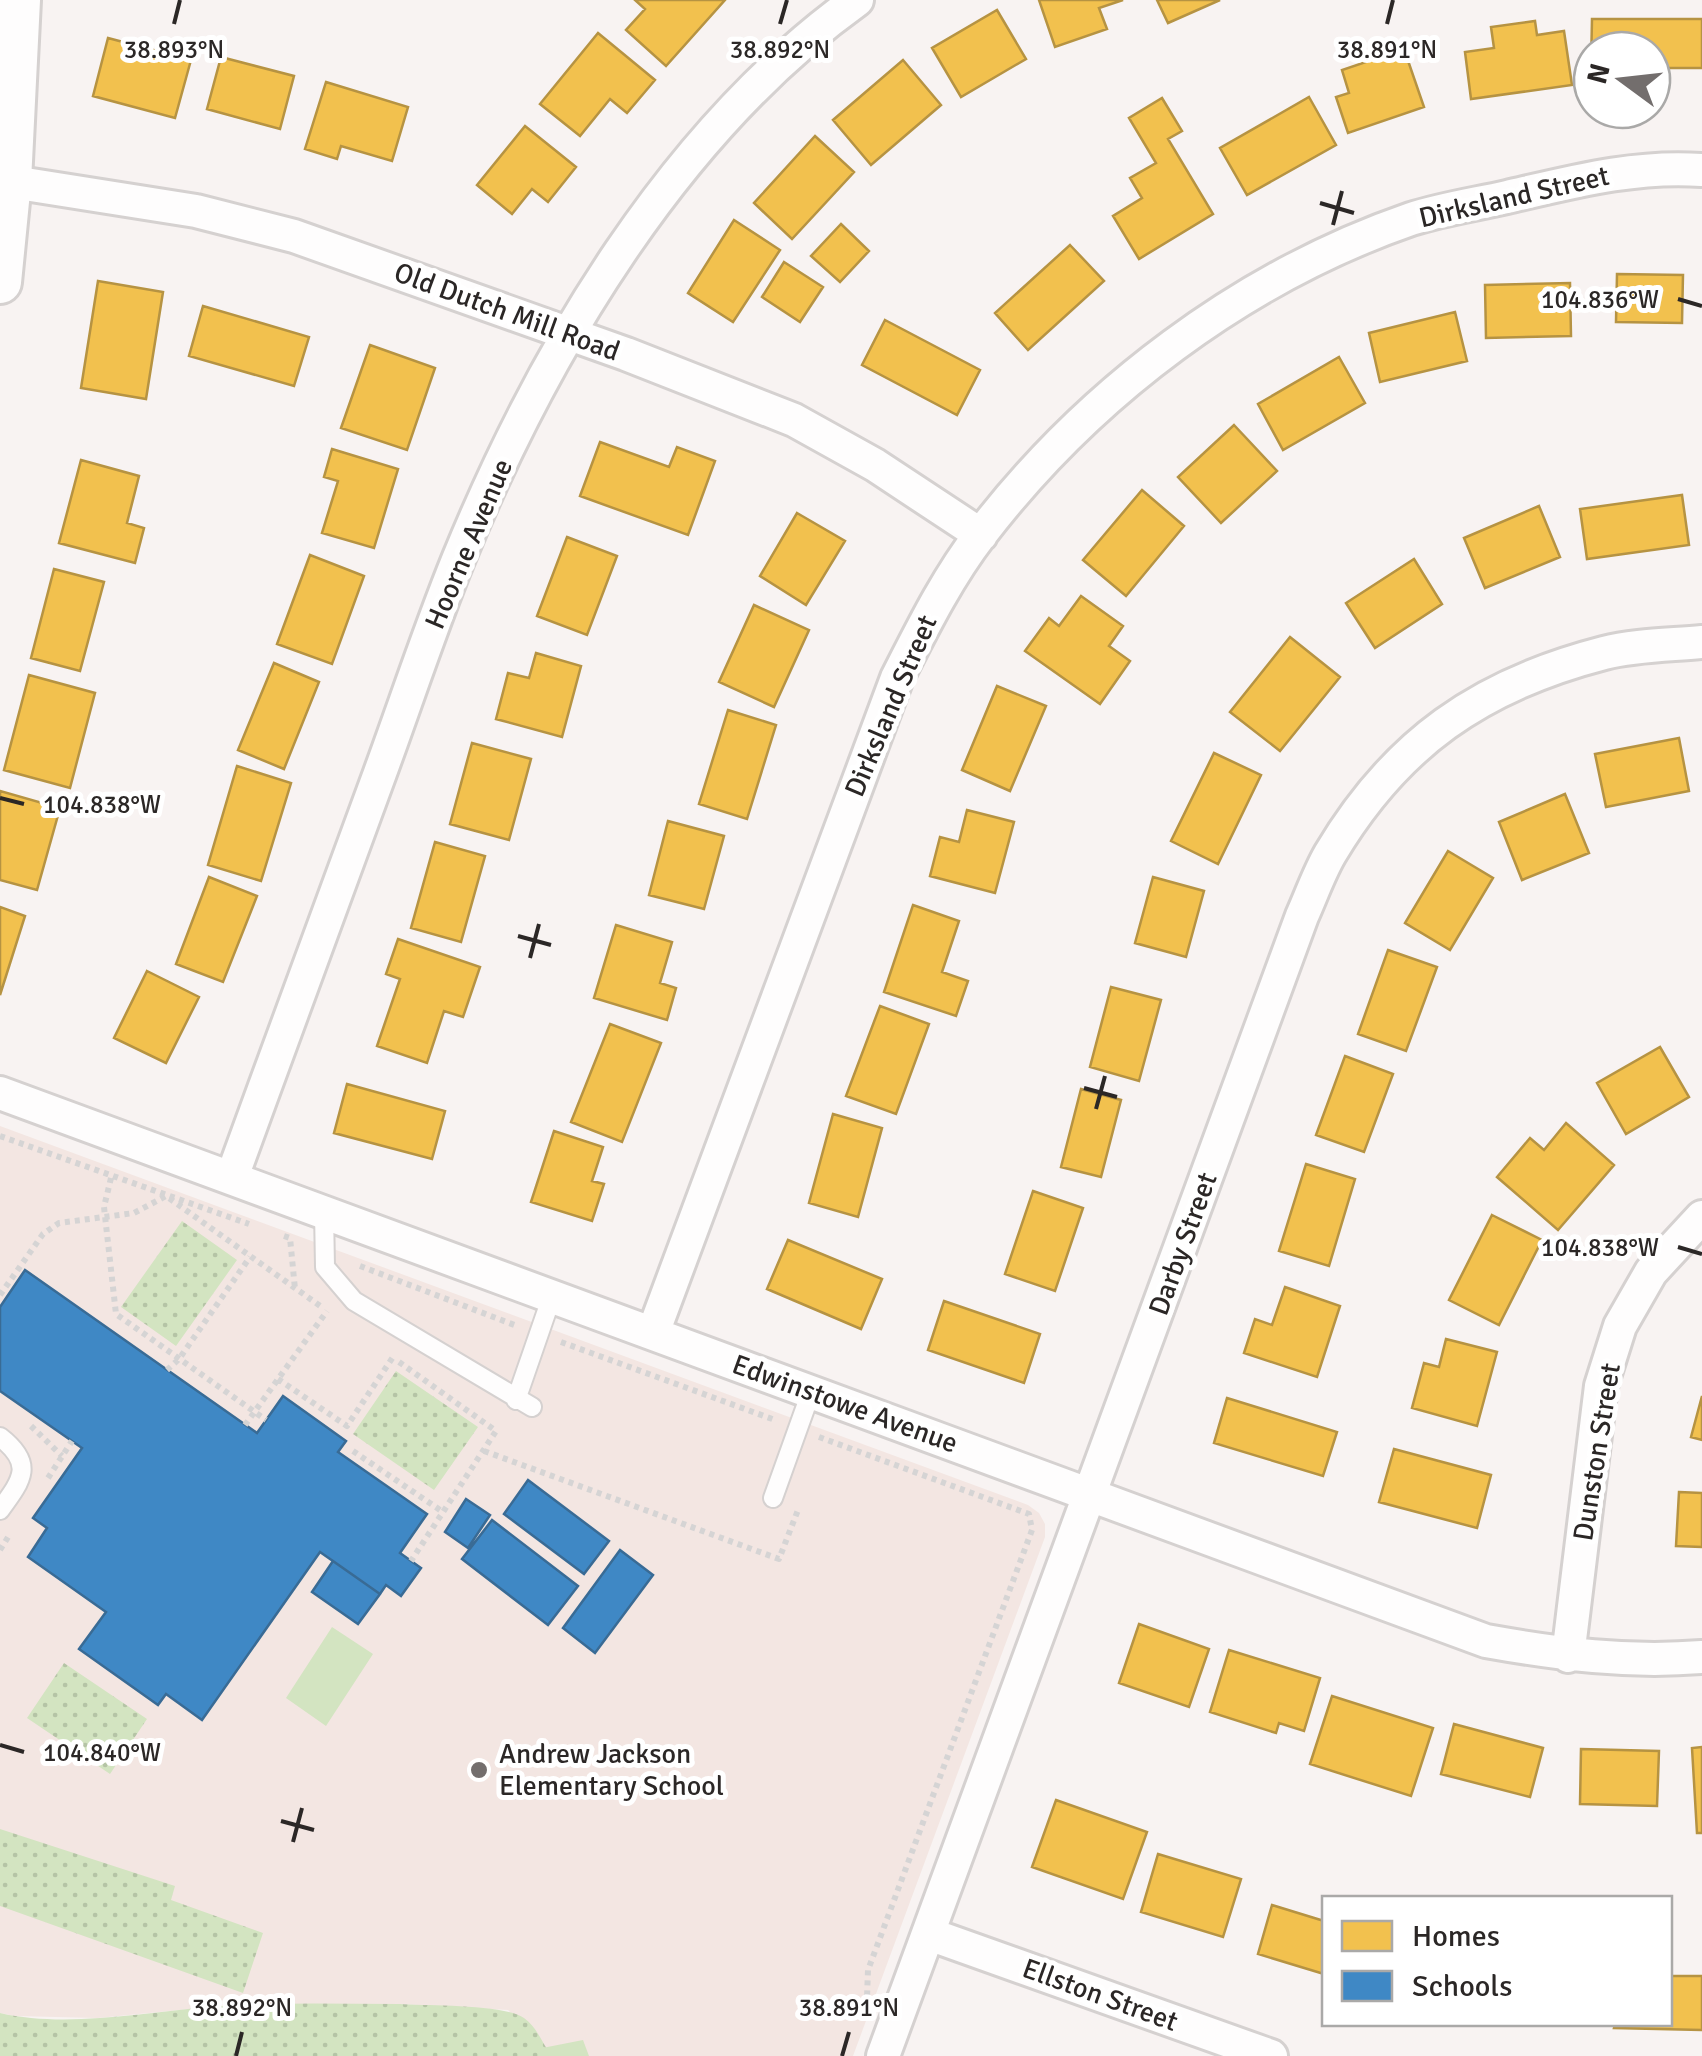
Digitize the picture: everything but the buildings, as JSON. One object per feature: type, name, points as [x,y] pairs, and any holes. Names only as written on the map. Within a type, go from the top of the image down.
[{"type":"street","points":[[0,282],[19,0]]},
{"type":"street","name":"Hoorne Avenue","points":[[232,1177],[457,562],[520,424],[569,334],[632,236],[690,158],[761,82],[857,0]]},
{"type":"street","name":"Dirksland Street","points":[[653,1333],[897,678],[932,609],[980,535],[1054,449],[1187,336],[1267,286],[1337,249],[1414,218],[1593,176],[1646,169],[1702,170]]},
{"type":"street","name":"Old Dutch Mill Road","points":[[5,181],[196,211],[294,236],[569,334],[794,420],[876,465],[980,535]]},
{"type":"street","name":"Darby Street","points":[[883,2056],[1302,916],[1329,856],[1373,790],[1420,742],[1473,702],[1528,678],[1607,652],[1702,642]]},
{"type":"street","name":"Edwinstowe Avenue","points":[[0,1093],[1486,1641],[1568,1656],[1653,1661],[1702,1657]]},
{"type":"street","name":"Dunston Street","points":[[1568,1656],[1601,1386],[1620,1326],[1651,1272],[1702,1217]]},
{"type":"street","name":"Ellston Street","points":[[929,1934],[1271,2056]]},
{"type":"lane","points":[[324,1212],[325,1266],[354,1301],[524,1404],[552,1296]]},
{"type":"lane","points":[[773,1498],[812,1392]]},
{"type":"lane","points":[[0,1438],[17,1450],[23,1472],[20,1483],[0,1510]]},
{"type":"path","points":[[0,1136],[258,1228]]},
{"type":"path","points":[[111,1178],[104,1206],[116,1314],[266,1420]]},
{"type":"path","points":[[0,1294],[42,1234],[59,1223],[134,1213],[166,1196]]},
{"type":"path","points":[[166,1196],[340,1320]]},
{"type":"path","points":[[274,1233],[1029,1514],[1032,1530],[868,1970],[867,2002]]},
{"type":"path","points":[[290,1238],[295,1289]]},
{"type":"path","points":[[167,1370],[179,1359],[250,1257]]},
{"type":"path","points":[[245,1425],[327,1311]]},
{"type":"path","points":[[380,1348],[496,1431],[411,1561]]},
{"type":"path","points":[[278,1380],[347,1426],[393,1357]]},
{"type":"path","points":[[818,1456],[824,1439]]},
{"type":"path","points":[[353,1451],[443,1512]]},
{"type":"path","points":[[484,1451],[779,1560],[799,1508]]},
{"type":"shaded area","name":"Andrew Jackson Elementary School","points":[[0,1126],[1028,1505],[1039,1513],[1045,1524],[1045,1537],[853,2056],[552,2056],[508,2010],[400,2004],[211,2007],[98,2018],[0,2013]]},
{"type":"green space","points":[[182,1221],[237,1260],[176,1346],[121,1307]]},
{"type":"green space","points":[[396,1371],[478,1427],[434,1490],[353,1434]]},
{"type":"green space","points":[[332,1627],[373,1654],[326,1726],[286,1698]]},
{"type":"green space","points":[[64,1663],[147,1719],[110,1774],[27,1718]]},
{"type":"green space","points":[[0,1829],[175,1886],[171,1900],[263,1933],[243,1993],[0,1906]]},
{"type":"green space","points":[[400,2004],[514,2013],[533,2026],[552,2056],[0,2056],[0,2013],[76,2019],[231,2005]]},
{"type":"green space","points":[[583,2040],[589,2056],[502,2056]]},
{"type":"place","name":"Andrew Jackson Elementary School","points":[[479,1770]]}]
